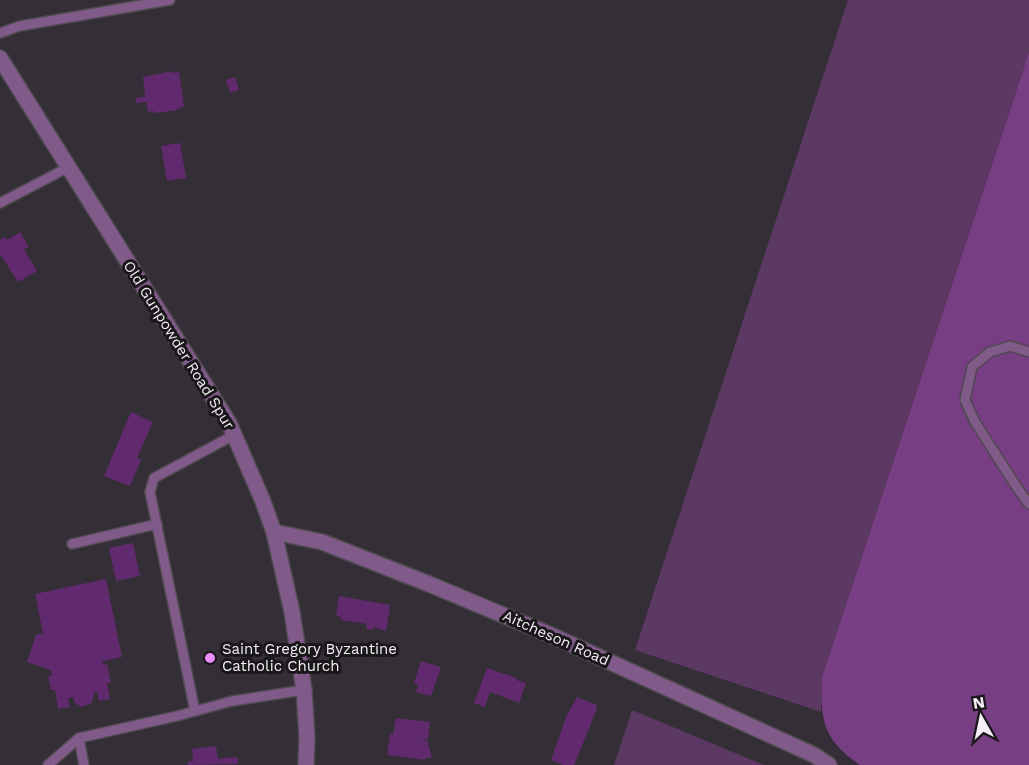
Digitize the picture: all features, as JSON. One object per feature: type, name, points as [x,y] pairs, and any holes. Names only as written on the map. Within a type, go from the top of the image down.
[{"type":"street","name":"Old Gunpowder Road Spur","points":[[0,58],[180,344],[234,435],[262,499],[274,532],[292,612],[303,690],[307,738],[306,765]]},
{"type":"street","name":"Aitcheson Road","points":[[274,532],[322,542],[543,632],[814,755],[829,765]]},
{"type":"lane","points":[[0,33],[20,26],[170,0]]},
{"type":"lane","points":[[0,203],[68,168]]},
{"type":"lane","points":[[1029,352],[1010,346],[990,352],[972,367],[965,400],[975,422],[1029,504]]},
{"type":"lane","points":[[195,711],[150,492],[154,478],[234,435]]},
{"type":"lane","points":[[72,544],[157,524]]},
{"type":"lane","points":[[48,765],[79,738],[232,700],[303,690]]},
{"type":"lane","points":[[79,738],[84,765]]},
{"type":"shaded area","points":[[848,0],[1029,0],[1029,52],[822,675],[821,712],[635,650]]},
{"type":"shaded area","points":[[1029,52],[1029,765],[860,765],[838,746],[826,727],[822,704],[822,676]]},
{"type":"shaded area","points":[[632,710],[764,765],[614,765]]},
{"type":"building","points":[[172,71],[172,73],[179,72],[184,107],[155,113],[154,111],[148,112],[146,102],[136,103],[136,98],[145,97],[143,77]]},
{"type":"building","points":[[235,77],[239,90],[230,93],[226,80]]},
{"type":"building","points":[[180,143],[186,178],[167,181],[161,146]]},
{"type":"building","points":[[20,232],[29,247],[24,249],[37,271],[18,282],[0,254],[0,240],[6,237],[7,240]]},
{"type":"building","points":[[131,412],[153,422],[137,458],[141,460],[130,486],[104,476]]},
{"type":"building","points":[[133,543],[140,576],[116,581],[109,548]]},
{"type":"building","points":[[106,579],[122,657],[103,661],[103,665],[107,664],[111,683],[107,683],[110,699],[99,701],[97,692],[94,693],[92,703],[82,707],[75,703],[73,697],[68,698],[70,707],[58,709],[55,690],[51,690],[48,676],[52,675],[51,670],[27,662],[36,635],[43,633],[35,594]]},
{"type":"building","points":[[339,596],[390,605],[386,631],[373,627],[373,630],[366,629],[367,624],[341,620],[341,617],[336,616]]},
{"type":"building","points":[[421,661],[441,667],[431,696],[416,692],[418,685],[414,683]]},
{"type":"building","points":[[487,668],[526,683],[519,703],[490,692],[485,707],[474,703]]},
{"type":"building","points":[[577,697],[597,705],[596,711],[574,765],[563,765],[551,760],[566,717]]},
{"type":"building","points":[[396,718],[430,722],[428,739],[417,738],[427,740],[432,758],[425,758],[425,760],[387,755],[390,734],[393,735]]},
{"type":"building","points":[[216,746],[218,759],[235,757],[238,758],[238,764],[188,765],[188,761],[193,761],[192,749]]},
{"type":"place","name":"Saint Gregory Byzantine Catholic Church","points":[[210,658]]}]
